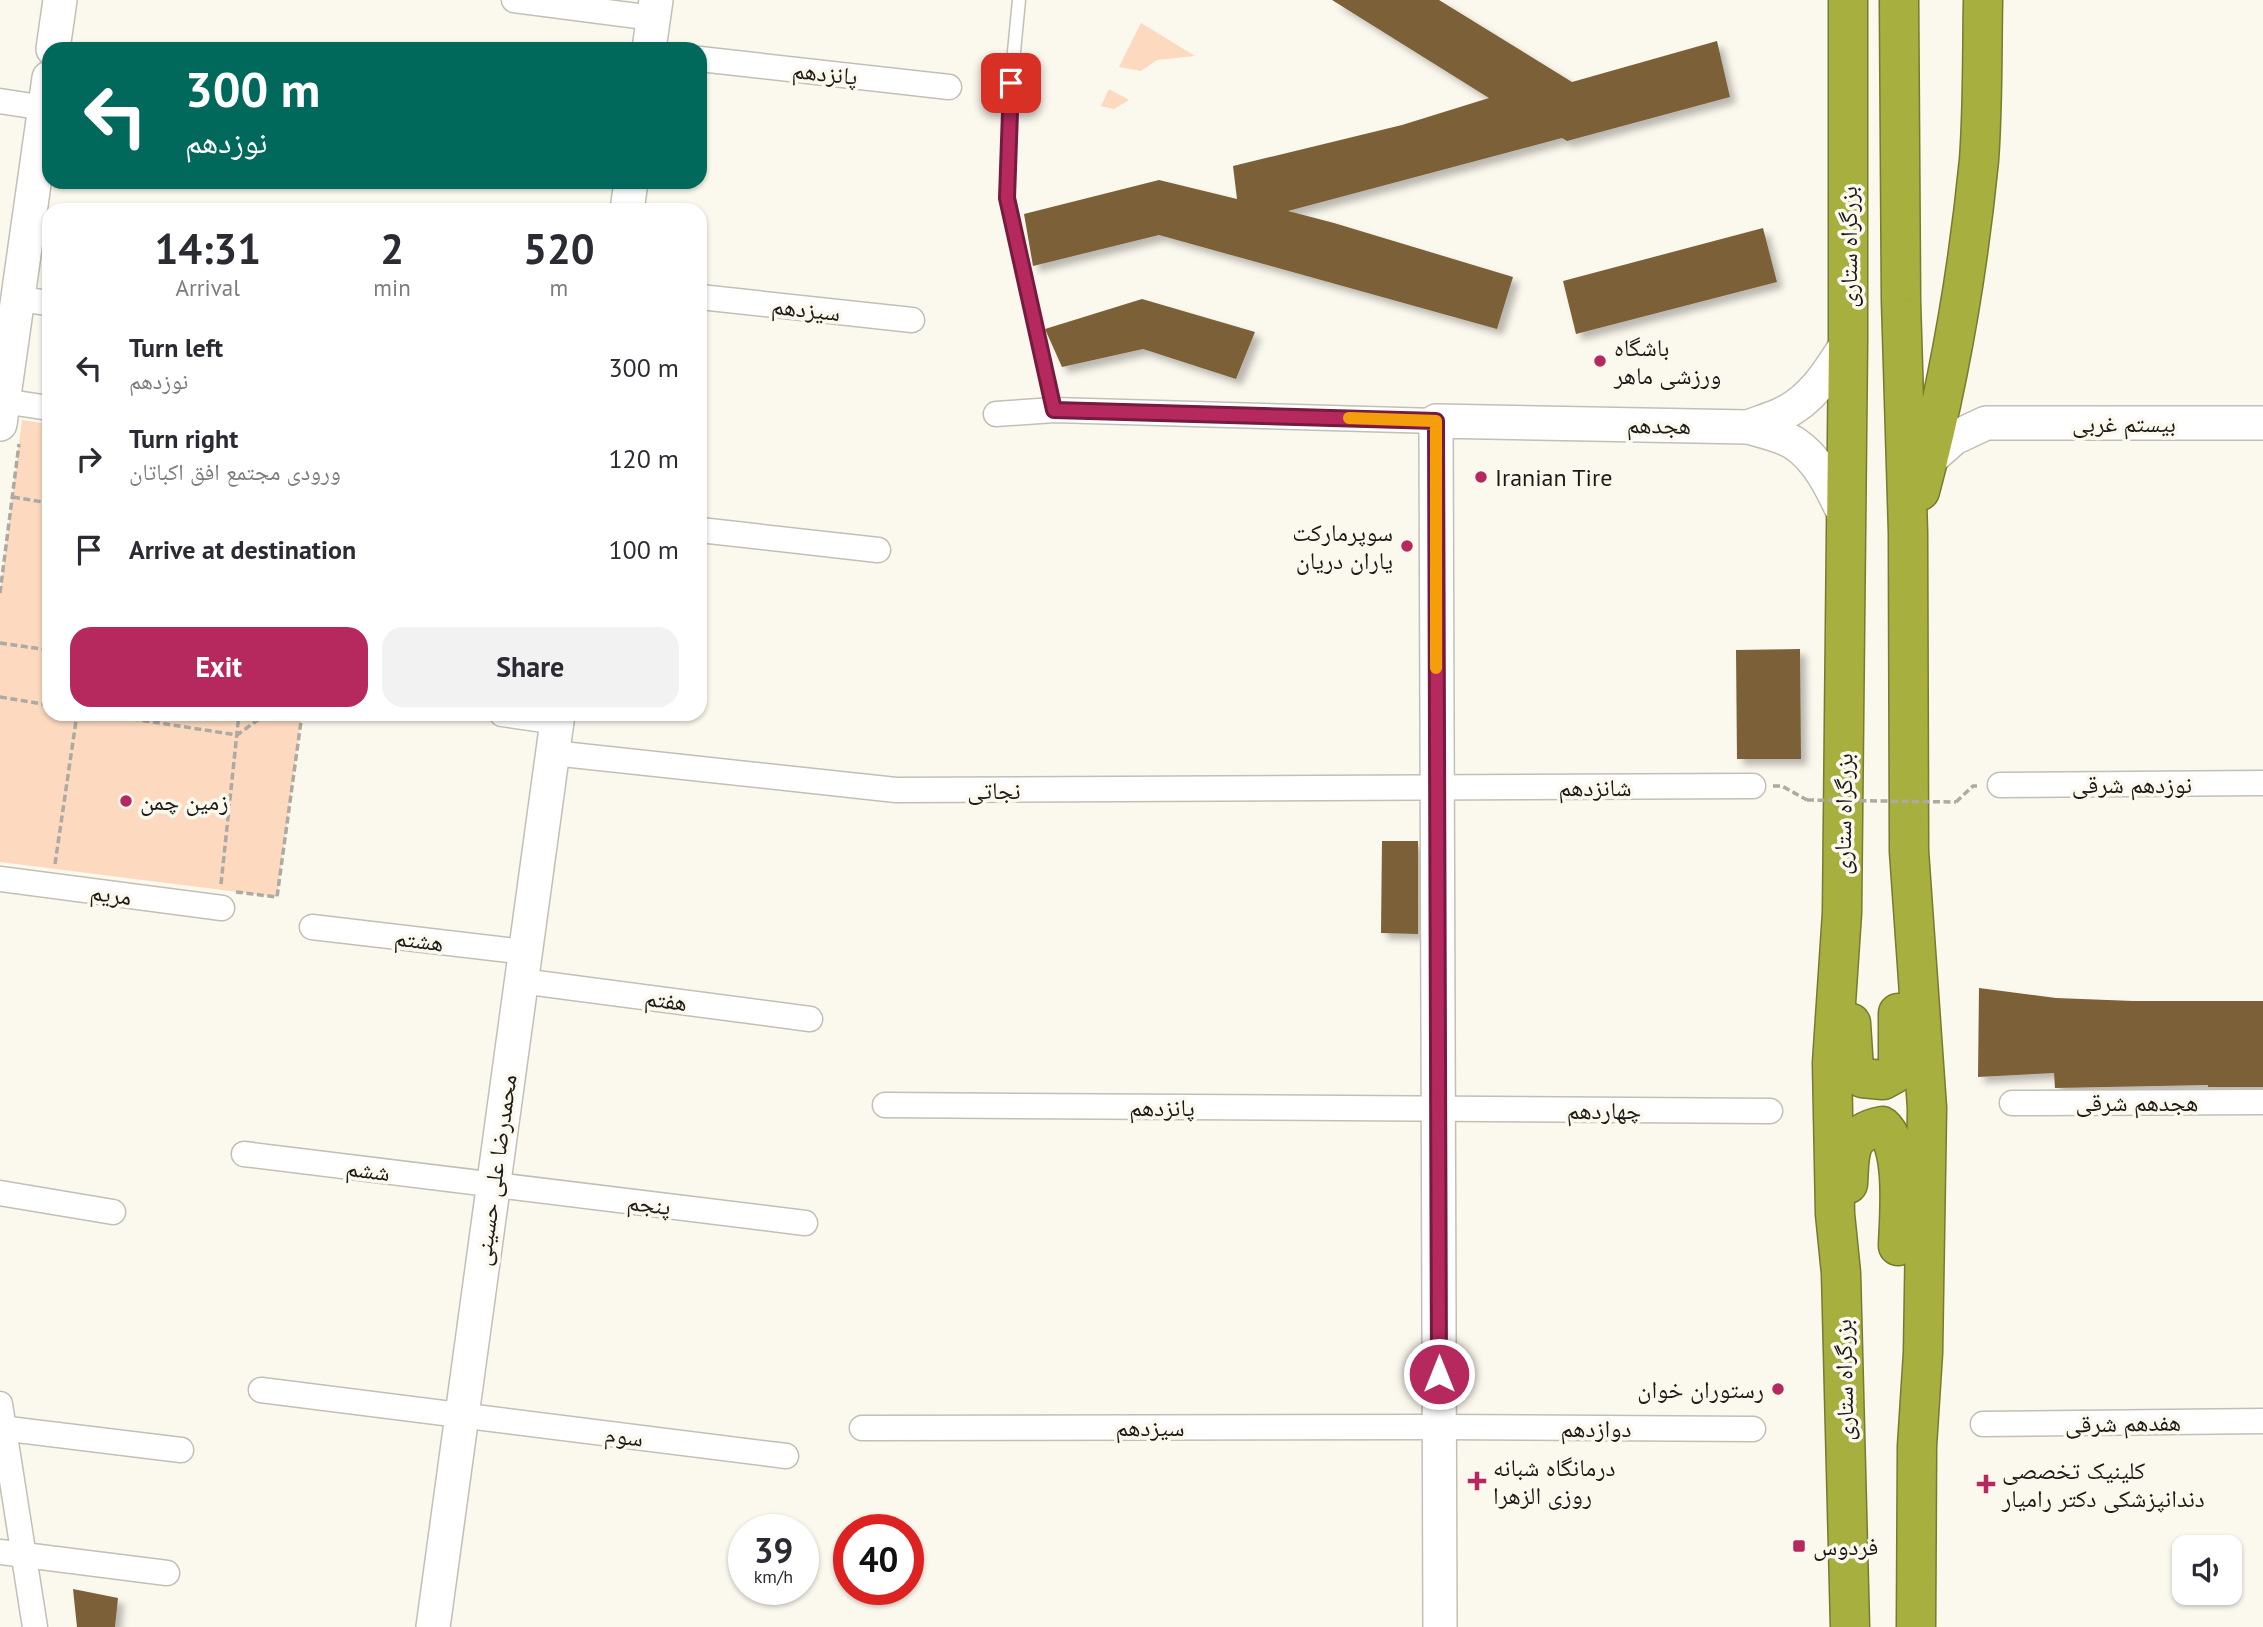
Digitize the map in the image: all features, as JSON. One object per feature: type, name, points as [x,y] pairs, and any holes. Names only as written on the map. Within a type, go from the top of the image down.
[{"type":"highway","name":"بزرگراه ستاری","points":[[1848,0],[1848,342],[1842,913],[1832,1063],[1835,1214],[1841,1273],[1850,1627]]},
{"type":"highway","points":[[1899,0],[1901,301],[1908,533],[1909,851],[1927,1108],[1923,1353],[1917,1446],[1916,1627]]},
{"type":"highway","points":[[1908,533],[1928,461],[1965,284],[1979,157],[1983,0]]},
{"type":"highway","points":[[1842,913],[1854,1069],[1862,1078],[1883,1080],[1894,1074],[1898,1064],[1902,888],[1909,851]]},
{"type":"highway","points":[[1841,1273],[1850,1149],[1862,1132],[1882,1126],[1889,1132],[1896,1152],[1899,1198],[1898,1331],[1917,1446]]},
{"type":"street","points":[[54,42],[60,0]]},
{"type":"street","points":[[514,0],[653,22]]},
{"type":"street","name":"پانزدهم","points":[[707,60],[949,87]]},
{"type":"street","points":[[0,102],[42,94]]},
{"type":"street","points":[[42,117],[11,263],[33,301],[8,420],[42,410]]},
{"type":"street","name":"سیزدهم","points":[[707,298],[912,320]]},
{"type":"street","name":"هجدهم","points":[[1436,421],[1748,426],[1781,415],[1800,403],[1824,379],[1848,342]]},
{"type":"street","points":[[1942,394],[1962,410],[1986,423]]},
{"type":"street","points":[[996,414],[1054,410],[1436,421],[1440,1627]]},
{"type":"street","points":[[1928,461],[1954,438],[1986,423]]},
{"type":"street","name":"بیستم غربی","points":[[1986,423],[2263,423]]},
{"type":"street","points":[[1748,426],[1792,442],[1811,457],[1830,485],[1846,518]]},
{"type":"street","points":[[707,531],[878,551]]},
{"type":"street","name":"نجاتی","points":[[526,721],[556,730],[896,790],[1437,788]]},
{"type":"street","name":"محمدرضا علی حسینی","points":[[433,1627],[556,730]]},
{"type":"street","name":"نوزدهم شرقی","points":[[2000,785],[2263,783]]},
{"type":"street","name":"شانزدهم","points":[[1437,788],[1753,786]]},
{"type":"street","name":"مریم","points":[[0,879],[221,899]]},
{"type":"street","name":"هشتم","points":[[312,927],[523,967]]},
{"type":"street","name":"هفتم","points":[[523,967],[810,1019]]},
{"type":"street","name":"هجدهم شرقی","points":[[2012,1103],[2263,1102]]},
{"type":"street","name":"پانزدهم","points":[[886,1105],[1438,1108]]},
{"type":"street","name":"چهاردهم","points":[[1438,1108],[1770,1111]]},
{"type":"street","name":"ششم","points":[[244,1154],[493,1185]]},
{"type":"street","name":"پنجم","points":[[493,1185],[805,1223]]},
{"type":"street","points":[[0,1193],[113,1212]]},
{"type":"street","name":"سوم","points":[[261,1390],[786,1456]]},
{"type":"street","points":[[0,1404],[12,1554],[35,1627]]},
{"type":"street","name":"هفدهم شرقی","points":[[1983,1424],[2263,1421]]},
{"type":"street","name":"سیزدهم","points":[[862,1428],[1439,1427]]},
{"type":"street","name":"دوازدهم","points":[[1439,1427],[1753,1429]]},
{"type":"street","points":[[2,1429],[181,1450]]},
{"type":"street","points":[[12,1554],[167,1573]]},
{"type":"lane","points":[[1019,0],[1011,83],[1007,198],[1054,410]]},
{"type":"path","points":[[0,593],[12,497],[8,420]]},
{"type":"path","points":[[12,497],[42,502]]},
{"type":"path","points":[[0,643],[42,649]]},
{"type":"path","points":[[0,697],[42,704]]},
{"type":"path","points":[[54,869],[76,721]]},
{"type":"path","points":[[146,721],[237,735],[256,721]]},
{"type":"path","points":[[221,899],[239,721]]},
{"type":"path","points":[[277,897],[301,721]]},
{"type":"path","points":[[1753,786],[1782,786],[1807,800],[1956,802]]},
{"type":"shaded area","points":[[1141,23],[1195,56],[1157,60],[1141,71],[1119,67]]},
{"type":"shaded area","points":[[1109,89],[1129,100],[1114,109],[1101,106]]},
{"type":"shaded area","points":[[22,420],[42,423],[42,721],[301,721],[277,897],[0,862],[0,593]]},
{"type":"building","points":[[1332,0],[1439,0],[1572,82],[1717,41],[1730,97],[1567,141],[1562,138],[1288,211],[1513,277],[1497,329],[1159,235],[1033,266],[1024,214],[1159,180],[1237,199],[1233,166],[1402,125],[1489,98]]},
{"type":"building","points":[[1763,228],[1777,282],[1576,334],[1563,281]]},
{"type":"building","points":[[1142,299],[1255,332],[1236,379],[1143,349],[1062,367],[1045,329]]},
{"type":"building","points":[[1800,649],[1801,759],[1737,759],[1736,650]]},
{"type":"building","points":[[1382,841],[1418,841],[1418,934],[1381,933]]},
{"type":"building","points":[[1979,988],[2056,998],[2263,1001],[2263,1087],[2208,1085],[2055,1088],[2054,1073],[1978,1077]]},
{"type":"building","points":[[73,1589],[118,1598],[115,1627],[77,1627]]},
{"type":"slow traffic","points":[[1349,418],[1436,421],[1436,668]]},
{"type":"place","name":"باشگاه ورزشی ماهر","points":[[1600,361]]},
{"type":"place","name":"Iranian Tire","points":[[1481,477]]},
{"type":"place","name":"سوپرمارکت یاران دریان","points":[[1407,546]]},
{"type":"place","name":"زمین چمن","points":[[126,801]]},
{"type":"place","name":"رستوران خوان","points":[[1778,1389]]},
{"type":"place","name":"درمانگاه شبانه روزی الزهرا","points":[[1477,1481]]},
{"type":"place","name":"کلینیک تخصصی دندانپزشکی دکتر رامیار","points":[[1986,1484]]},
{"type":"place","name":"فردوس","points":[[1799,1546]]},
{"type":"route","points":[[1011,83],[1007,198],[1054,410],[1436,421],[1439,1374]]}]
